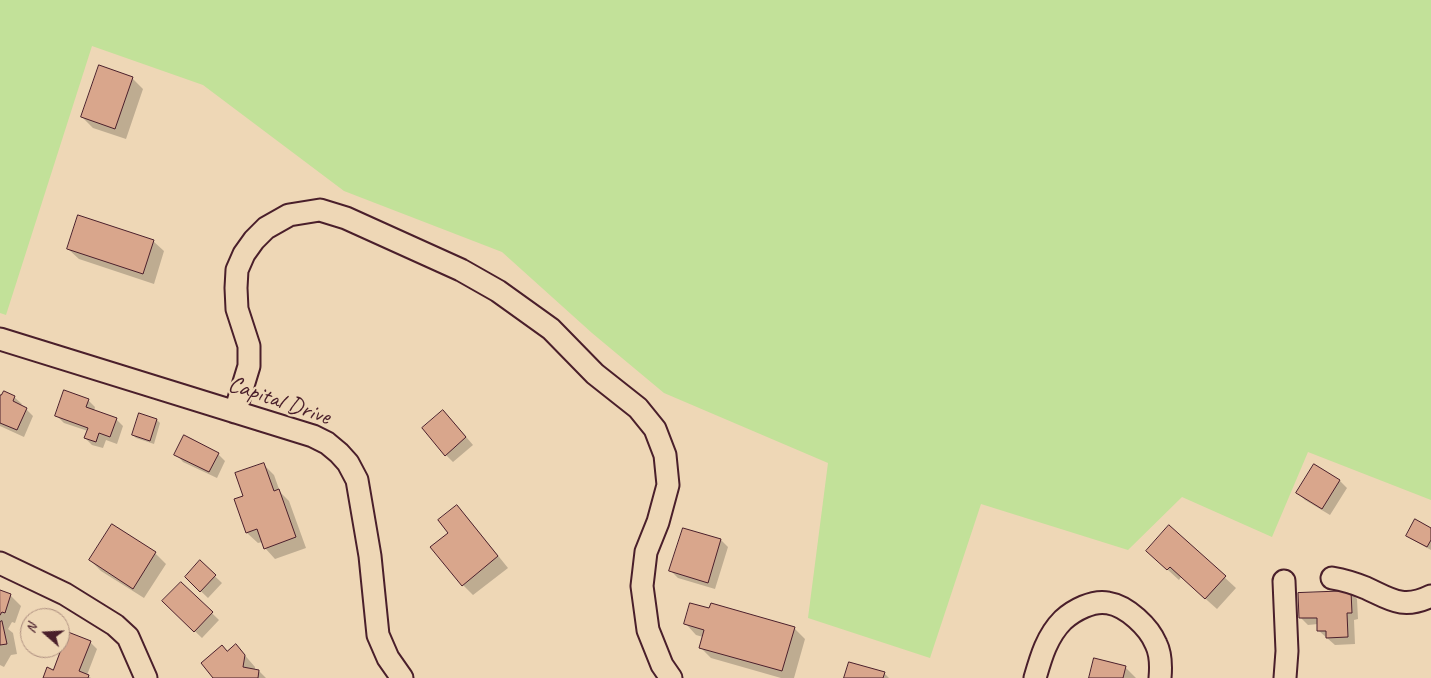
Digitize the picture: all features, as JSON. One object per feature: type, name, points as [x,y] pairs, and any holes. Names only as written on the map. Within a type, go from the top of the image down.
[{"type":"street","points":[[235,412],[250,366],[250,346],[238,309],[237,270],[244,254],[254,240],[266,228],[289,215],[320,210],[346,218],[461,270],[498,291],[551,329],[595,374],[638,408],[655,429],[665,455],[668,485],[658,522],[646,552],[642,586],[648,630],[662,665],[670,678]]},
{"type":"street","name":"Capital Drive","points":[[0,340],[312,436],[327,444],[348,463],[357,480],[370,556],[378,636],[388,658],[402,678]]},
{"type":"street","points":[[0,563],[65,594],[115,625],[128,637],[146,678]]},
{"type":"street","points":[[1332,578],[1347,580],[1385,599],[1420,602],[1431,596]]},
{"type":"street","points":[[1284,581],[1287,651],[1285,678]]},
{"type":"street","points":[[1035,678],[1044,650],[1052,634],[1063,620],[1076,610],[1093,603],[1109,603],[1128,611],[1146,628],[1157,645],[1161,666],[1160,678]]},
{"type":"green space","points":[[0,0],[1431,0],[1431,500],[1308,452],[1272,537],[1182,497],[1128,550],[981,504],[930,658],[808,618],[828,463],[664,393],[592,333],[502,252],[344,191],[203,85],[92,46],[6,315],[0,313]]},
{"type":"building","points":[[99,65],[133,77],[115,129],[81,117]]},
{"type":"building","points":[[78,215],[154,240],[143,274],[67,249]]},
{"type":"building","points":[[64,390],[89,399],[86,407],[117,418],[110,437],[99,433],[96,442],[84,438],[88,428],[55,416]]},
{"type":"building","points":[[4,391],[15,396],[13,401],[27,408],[17,430],[0,423],[0,395]]},
{"type":"building","points":[[443,410],[466,437],[445,456],[422,428]]},
{"type":"building","points":[[139,413],[157,419],[150,441],[132,435]]},
{"type":"building","points":[[184,435],[219,453],[209,472],[174,455]]},
{"type":"building","points":[[264,463],[274,491],[279,489],[296,537],[264,549],[257,529],[246,533],[234,499],[243,496],[235,473]]},
{"type":"building","points":[[1314,464],[1340,480],[1322,509],[1296,493]]},
{"type":"building","points":[[457,505],[498,556],[462,586],[430,547],[448,533],[438,520]]},
{"type":"building","points":[[1415,519],[1431,528],[1431,540],[1427,547],[1406,536]]},
{"type":"building","points":[[112,524],[156,552],[133,589],[89,560]]},
{"type":"building","points":[[1169,525],[1226,576],[1205,599],[1170,567],[1167,570],[1146,551]]},
{"type":"building","points":[[683,528],[721,539],[708,583],[669,571]]},
{"type":"building","points":[[200,560],[216,575],[200,592],[185,577]]},
{"type":"building","points":[[181,582],[213,612],[194,632],[162,601]]},
{"type":"building","points":[[0,590],[11,594],[5,613],[2,612],[0,615]]},
{"type":"building","points":[[1351,591],[1352,613],[1347,613],[1348,637],[1326,638],[1326,631],[1317,631],[1317,618],[1299,618],[1298,593]]},
{"type":"building","points":[[690,603],[709,608],[711,603],[795,627],[782,671],[699,648],[704,630],[684,624]]},
{"type":"building","points":[[2,621],[7,644],[0,645],[0,622]]},
{"type":"building","points":[[70,633],[91,641],[79,671],[89,675],[88,678],[43,678],[47,667],[53,670],[58,658],[70,658]]},
{"type":"building","points":[[236,644],[245,655],[243,667],[259,670],[258,678],[213,678],[201,663],[222,645],[227,651]]},
{"type":"building","points":[[1094,658],[1126,666],[1123,678],[1089,678]]},
{"type":"building","points":[[849,662],[885,672],[883,678],[844,678]]}]
